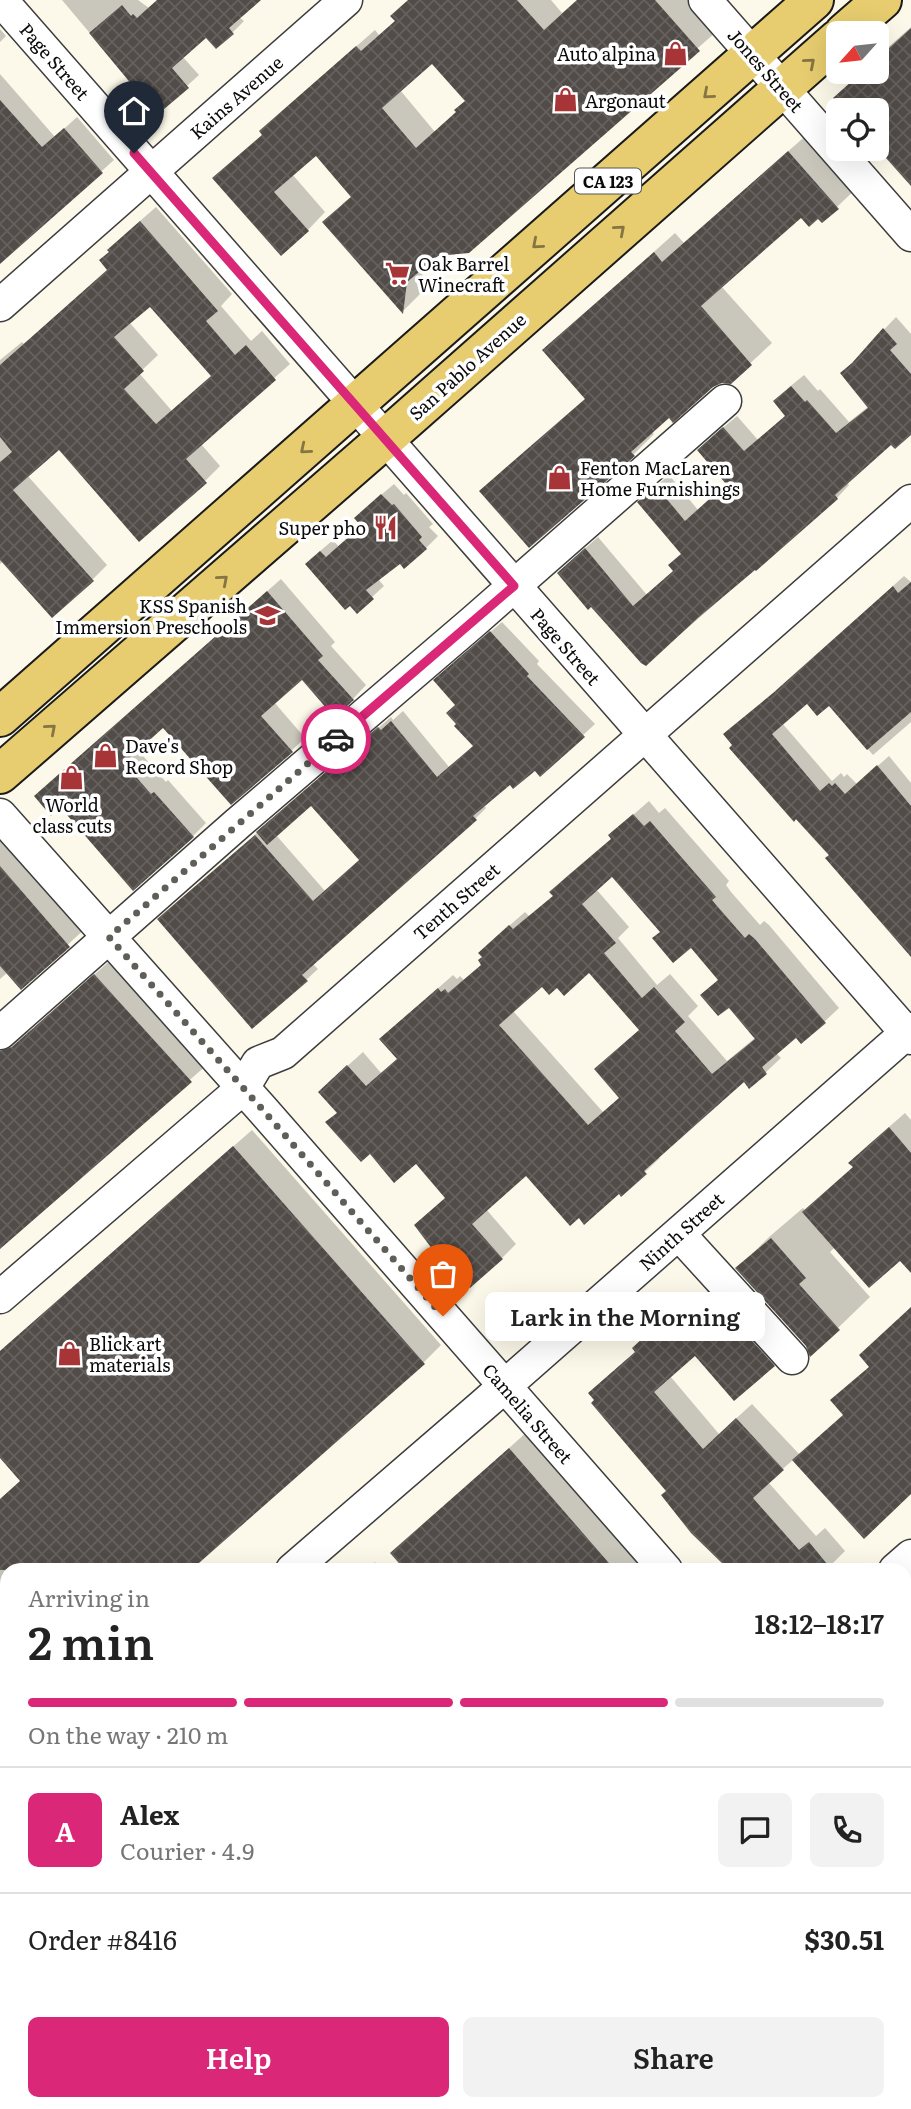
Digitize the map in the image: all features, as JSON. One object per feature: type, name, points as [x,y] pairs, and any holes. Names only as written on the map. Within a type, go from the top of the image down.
[{"type":"main road","name":"CA 123","points":[[0,717],[814,0]]},
{"type":"main road","points":[[858,21],[882,0]]},
{"type":"main road","name":"San Pablo Avenue","points":[[0,774],[826,50]]},
{"type":"street","name":"Page Street","points":[[1,0],[644,735],[909,1033]]},
{"type":"street","name":"Kains Avenue","points":[[0,305],[346,0]]},
{"type":"street","name":"Jones Street","points":[[705,0],[911,235]]},
{"type":"street","points":[[0,1033],[725,401]]},
{"type":"street","name":"Tenth Street","points":[[0,1297],[243,1088],[258,1063],[283,1053],[911,501]]},
{"type":"street","name":"Camelia Street","points":[[0,815],[660,1563]]},
{"type":"street","name":"Ninth Street","points":[[300,1563],[909,1033]]},
{"type":"street","points":[[679,1234],[792,1358]]},
{"type":"building","points":[[157,0],[261,0],[229,28],[234,34],[216,49],[206,38],[172,68],[189,88],[157,115],[89,33],[122,5],[131,16],[133,14],[137,18]]},
{"type":"building","points":[[408,0],[517,0],[544,30],[577,0],[655,0],[700,51],[469,253],[438,256],[407,282],[403,314],[322,222],[351,197],[316,156],[274,192],[309,231],[281,256],[212,178],[262,135],[259,131],[356,46],[361,51],[395,21],[390,16]],"holes":[[[432,64],[465,101],[416,148],[382,108]]]},
{"type":"building","points":[[911,28],[911,186],[889,161],[889,98],[833,98],[849,84],[889,84],[889,48]]},
{"type":"building","points":[[0,100],[42,147],[64,128],[103,173],[0,264]]},
{"type":"building","points":[[788,151],[839,209],[822,223],[818,219],[809,227],[801,218],[701,306],[752,365],[731,384],[722,383],[713,387],[673,423],[669,418],[631,452],[635,456],[529,548],[479,491],[585,399],[542,350],[654,252],[662,262]]},
{"type":"building","points":[[140,221],[218,311],[206,321],[235,355],[246,345],[276,380],[186,459],[207,483],[139,542],[59,450],[13,490],[94,581],[52,618],[0,560],[0,462],[12,452],[0,437],[0,365],[107,270],[99,260],[109,252],[107,250]],"holes":[[[150,307],[211,376],[156,424],[124,389],[144,371],[114,337]]]},
{"type":"building","points":[[883,328],[897,344],[890,350],[911,374],[911,435],[895,449],[891,445],[835,495],[838,499],[699,617],[646,666],[641,663],[591,607],[588,610],[557,573],[585,548],[633,606],[673,571],[668,565],[681,554],[637,502],[656,486],[685,521],[726,484],[697,450],[723,427],[744,451],[785,416],[773,401],[791,386],[836,433],[868,408],[840,373]]},
{"type":"building","points":[[381,494],[394,504],[422,537],[419,540],[427,549],[404,569],[400,564],[366,590],[374,599],[357,614],[350,606],[345,610],[305,564],[320,551],[326,557],[361,526],[354,518]]},
{"type":"building","points":[[911,582],[911,712],[867,750],[829,706],[817,716],[807,704],[772,734],[820,791],[829,783],[832,786],[835,783],[845,794],[877,765],[911,806],[911,957],[825,858],[829,855],[796,819],[794,822],[729,748],[732,745],[723,734],[893,586],[898,593]]},
{"type":"building","points":[[267,591],[323,656],[318,660],[354,700],[334,717],[302,680],[261,716],[293,752],[231,805],[163,728],[124,763],[194,837],[133,891],[61,808],[51,816],[34,796]]},
{"type":"building","points":[[490,631],[529,674],[527,676],[585,737],[540,777],[535,771],[513,789],[510,785],[473,816],[477,820],[302,975],[308,981],[252,1029],[157,919],[255,835],[313,901],[359,860],[311,806],[267,845],[256,832],[378,727],[381,730],[391,721],[437,777],[473,746],[446,713],[455,705],[433,680]]},
{"type":"building","points":[[633,814],[644,826],[650,821],[716,897],[712,900],[717,906],[745,938],[749,934],[755,939],[826,1023],[801,1044],[796,1038],[762,1067],[767,1074],[749,1089],[744,1082],[644,1171],[647,1174],[584,1225],[579,1218],[570,1226],[526,1176],[472,1224],[503,1259],[470,1288],[449,1264],[446,1267],[414,1225],[445,1198],[416,1164],[394,1183],[370,1154],[361,1162],[325,1122],[337,1113],[318,1092],[347,1065],[366,1086],[397,1059],[379,1039],[438,988],[441,992],[445,989],[448,993],[481,965],[478,960],[482,957],[478,953],[509,925],[513,929],[553,896],[549,892],[611,839],[608,835]],"holes":[[[612,877],[660,932],[652,938],[673,963],[691,948],[718,980],[700,995],[718,1016],[729,1008],[755,1039],[712,1074],[675,1031],[685,1022],[654,987],[642,998],[604,953],[616,943],[582,904]],[[589,973],[639,1030],[594,1069],[619,1098],[588,1125],[499,1025],[542,987],[549,995],[557,988],[564,996]]]},
{"type":"building","points":[[0,866],[70,947],[21,990],[0,966]]},
{"type":"building","points":[[94,974],[192,1082],[0,1249],[0,1051],[12,1047]]},
{"type":"building","points":[[889,1127],[911,1153],[911,1273],[900,1261],[869,1288],[802,1212],[853,1167],[848,1163]]},
{"type":"building","points":[[233,1146],[425,1364],[199,1563],[0,1563],[0,1499],[20,1481],[0,1458],[0,1351]]},
{"type":"building","points":[[771,1238],[806,1278],[799,1284],[840,1330],[810,1357],[806,1346],[735,1268]]},
{"type":"building","points":[[695,1303],[710,1320],[723,1309],[775,1366],[734,1401],[695,1356],[654,1392],[703,1449],[736,1418],[784,1470],[753,1498],[799,1550],[809,1542],[826,1563],[722,1563],[691,1533],[661,1495],[666,1491],[591,1403],[594,1400],[588,1393],[635,1352],[632,1348],[655,1327],[660,1333]]},
{"type":"building","points":[[911,1307],[911,1494],[864,1539],[792,1460],[843,1415],[830,1400],[869,1367],[859,1355]]},
{"type":"building","points":[[509,1448],[609,1563],[399,1563],[390,1553]]},
{"type":"way so far","points":[[336,739],[109,937],[443,1316]]},
{"type":"place","name":"Auto alpina","points":[[676,53]]},
{"type":"place","name":"Argonaut","points":[[565,100]]},
{"type":"place","name":"Oak Barrel Winecraft","points":[[398,273]]},
{"type":"place","name":"Fenton MacLaren Home Furnishings","points":[[560,477]]},
{"type":"place","name":"Super pho","points":[[386,527]]},
{"type":"place","name":"KSS Spanish Immersion Preschools","points":[[267,615]]},
{"type":"place","name":"Dave's Record Shop","points":[[105,755]]},
{"type":"place","name":"World class cuts","points":[[72,777]]},
{"type":"place","name":"Lark in the Morning","points":[[443,1316]]},
{"type":"place","name":"Blick art materials","points":[[69,1353]]},
{"type":"route","points":[[134,153],[514,586],[336,739]]}]
